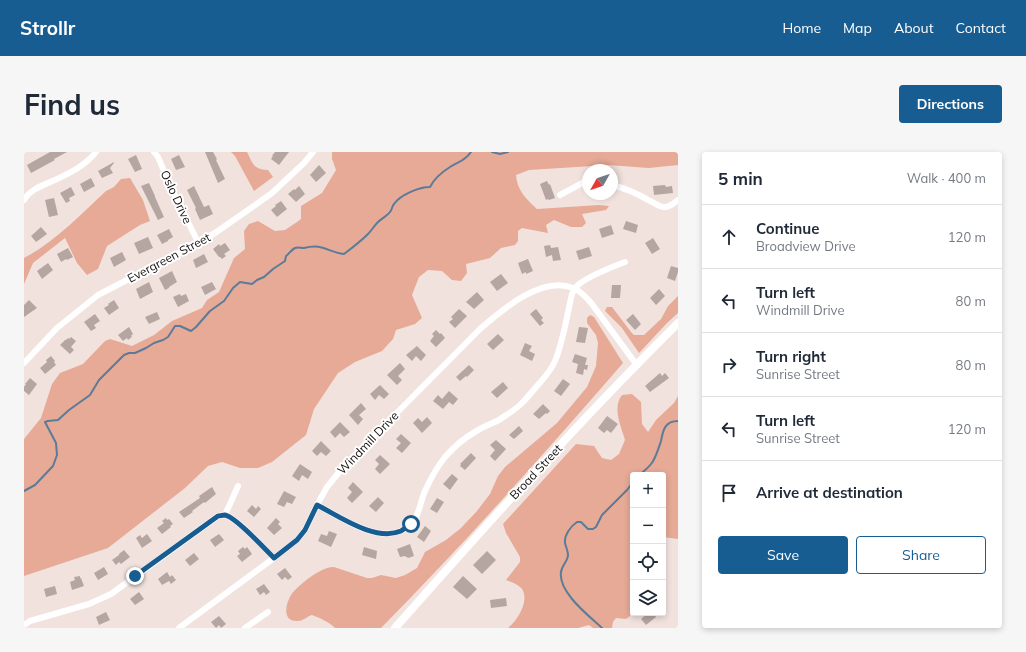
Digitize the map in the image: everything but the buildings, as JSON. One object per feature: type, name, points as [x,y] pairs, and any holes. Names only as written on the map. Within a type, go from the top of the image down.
[{"type":"street","points":[[24,200],[32,191],[80,167],[91,159],[96,152]]},
{"type":"street","name":"Oslo Drive","points":[[154,152],[158,157],[174,194],[198,242]]},
{"type":"street","name":"Evergreen Street","points":[[24,363],[57,328],[98,295],[215,233],[252,208],[277,188],[304,164],[309,154]]},
{"type":"street","points":[[560,195],[582,183]]},
{"type":"street","points":[[618,187],[658,206],[666,208],[678,200]]},
{"type":"street","points":[[317,505],[360,528],[381,534],[402,531],[411,524],[417,516],[425,492],[434,473],[444,458],[455,446],[474,432],[499,420],[520,405],[547,375],[555,363],[572,294],[575,288],[581,283],[600,273],[625,262]]},
{"type":"street","name":"Windmill Drive","points":[[179,628],[297,540],[305,530],[327,487],[346,464],[485,324],[514,302],[535,291],[552,286],[567,286],[575,288]]},
{"type":"street","points":[[575,288],[592,304],[636,364]]},
{"type":"street","name":"Broad Street","points":[[398,627],[507,503],[636,364],[678,323]]},
{"type":"street","points":[[225,515],[238,486]]},
{"type":"street","points":[[24,625],[30,621],[89,604],[112,594],[218,516],[225,515],[232,518],[274,558]]},
{"type":"street","points":[[245,628],[268,612]]},
{"type":"shaded area","points":[[231,152],[247,152],[256,167],[268,170],[273,177],[254,191],[235,156]]},
{"type":"shaded area","points":[[332,152],[678,152],[678,165],[649,168],[618,166],[618,164],[582,164],[582,167],[529,170],[516,175],[520,190],[529,202],[537,209],[599,205],[609,206],[606,210],[582,214],[586,223],[582,227],[571,227],[554,220],[546,225],[548,233],[522,228],[518,231],[518,241],[515,245],[501,248],[490,258],[466,264],[467,273],[461,281],[452,280],[442,271],[428,270],[419,277],[412,295],[422,318],[415,324],[396,330],[393,339],[382,351],[355,362],[338,373],[314,409],[306,435],[272,462],[258,468],[240,468],[222,462],[208,466],[185,488],[108,548],[24,576],[24,439],[41,418],[52,384],[60,373],[83,364],[105,341],[110,339],[132,346],[154,335],[172,321],[202,308],[207,300],[219,292],[234,258],[245,249],[244,231],[249,224],[258,221],[275,231],[285,230],[301,219],[301,206],[322,193],[336,170],[332,159]]},
{"type":"shaded area","points":[[130,178],[143,200],[150,221],[140,225],[107,246],[98,269],[87,275],[77,263],[65,238],[33,263],[24,284],[24,258],[57,236],[106,191],[114,187],[121,179]]},
{"type":"shaded area","points":[[678,296],[678,313],[639,353],[622,328],[605,311],[607,307],[612,307],[634,335],[644,335],[661,319],[668,306]]},
{"type":"shaded area","points":[[590,315],[594,317],[623,363],[504,497],[381,628],[335,628],[324,620],[312,615],[300,621],[293,621],[289,619],[286,608],[291,595],[299,586],[317,573],[334,567],[367,578],[381,575],[396,578],[417,568],[425,552],[446,540],[461,528],[490,494],[498,476],[505,467],[557,423],[587,387],[596,366],[598,343],[596,335],[587,323],[587,318]]},
{"type":"shaded area","points":[[632,394],[641,402],[642,424],[648,432],[656,420],[674,403],[678,396],[678,539],[666,537],[666,472],[630,472],[630,616],[626,619],[616,618],[613,622],[612,628],[593,628],[589,625],[578,628],[508,628],[515,621],[521,610],[524,594],[522,589],[515,583],[506,580],[520,562],[520,557],[506,533],[503,524],[576,444],[594,446],[602,458],[606,459],[611,460],[619,454],[625,440],[618,417],[619,400],[622,395]]},
{"type":"waterway","points":[[24,491],[35,485],[53,466],[57,455],[56,443],[45,422],[58,420],[90,395],[99,380],[124,355],[135,353],[163,340],[168,337],[175,326],[180,326],[191,331],[210,311],[224,301],[233,288],[240,282],[252,284],[264,277],[285,261],[286,256],[295,248],[321,247],[344,254],[389,213],[397,201],[415,190],[430,187],[441,173],[464,160],[471,152]]},
{"type":"waterway","points":[[492,152],[500,154],[508,152]]},
{"type":"waterway","points":[[642,472],[654,460],[667,424],[678,421]]},
{"type":"waterway","points":[[602,628],[575,603],[561,580],[561,572],[568,557],[565,540],[570,528],[577,522],[581,522],[588,529],[593,529],[596,527],[602,515],[630,486]]},
{"type":"route","points":[[135,576],[218,516],[225,515],[232,518],[274,558],[297,540],[305,530],[317,505],[360,528],[381,534],[402,531],[411,524]]}]
